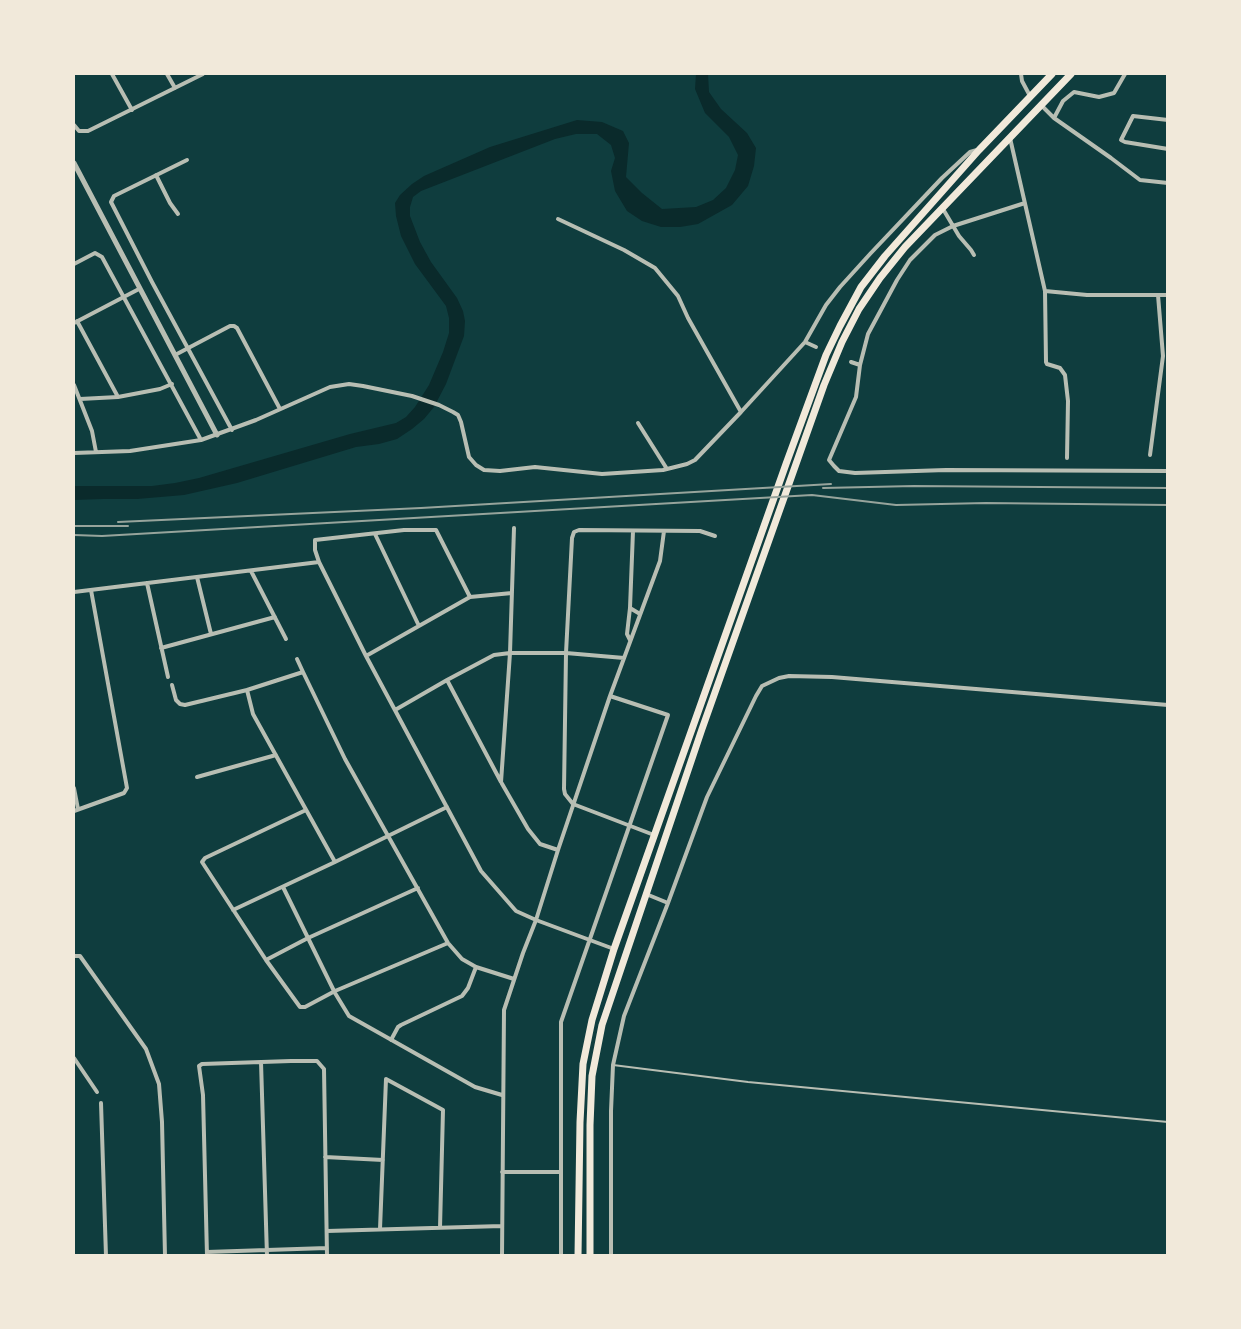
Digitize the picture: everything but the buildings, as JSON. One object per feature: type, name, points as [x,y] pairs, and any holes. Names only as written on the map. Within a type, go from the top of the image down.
[{"type":"main road","points":[[578,1256],[583,1064],[592,1020],[614,949],[826,355],[861,287],[885,256],[979,150],[1052,74]]},
{"type":"main road","points":[[590,1256],[592,1076],[602,1025],[702,729],[824,385],[859,309],[880,278],[942,207],[1071,74]]},
{"type":"street","points":[[112,74],[132,110]]},
{"type":"street","points":[[167,74],[175,88]]},
{"type":"street","points":[[74,125],[79,131],[85,132],[203,74]]},
{"type":"street","points":[[1021,74],[1030,96]]},
{"type":"street","points":[[1054,118],[1062,101],[1074,92],[1099,97],[1114,93],[1125,74]]},
{"type":"street","points":[[1041,104],[1054,118],[1140,180],[1167,183]]},
{"type":"street","points":[[1167,120],[1133,116],[1121,140],[1167,149]]},
{"type":"street","points":[[1010,137],[1045,291],[1046,362],[1060,368],[1065,375],[1068,401],[1067,458]]},
{"type":"street","points":[[74,453],[130,451],[201,440],[232,430],[314,393],[330,387],[349,384],[412,396],[439,405],[458,416],[464,431],[469,457],[484,470],[500,471],[535,467],[602,474],[668,469],[687,464],[695,460],[805,342],[826,305],[840,287],[946,175],[970,152],[979,150]]},
{"type":"street","points":[[187,160],[114,196],[111,200],[232,430]]},
{"type":"street","points":[[74,164],[217,435]]},
{"type":"street","points":[[156,175],[178,214]]},
{"type":"street","points":[[943,190],[946,175]]},
{"type":"street","points":[[1025,203],[953,226],[935,235],[910,260],[868,334],[860,365],[856,397],[829,460],[839,471],[855,474],[946,470],[1167,471]]},
{"type":"street","points":[[942,207],[959,236],[974,255]]},
{"type":"street","points":[[558,219],[624,250],[654,268],[678,296],[741,412]]},
{"type":"street","points":[[74,264],[93,254],[102,257],[201,440]]},
{"type":"street","points":[[118,397],[75,322],[140,289]]},
{"type":"street","points":[[1045,291],[1087,295],[1167,295]]},
{"type":"street","points":[[1150,455],[1163,356],[1158,295]]},
{"type":"street","points":[[174,356],[230,326],[235,327],[280,409]]},
{"type":"street","points":[[805,342],[816,347]]},
{"type":"street","points":[[851,362],[860,365]]},
{"type":"street","points":[[1161,371],[1167,377]]},
{"type":"street","points":[[80,399],[118,397],[160,389],[172,384]]},
{"type":"street","points":[[74,385],[92,431],[96,452]]},
{"type":"street","points":[[638,423],[668,469]]},
{"type":"street","points":[[501,782],[510,653],[514,528]]},
{"type":"street","points":[[470,597],[436,530],[404,530],[315,540],[319,562],[366,656],[481,871],[513,908],[536,920],[614,949]]},
{"type":"street","points":[[655,836],[573,804],[564,789],[566,653],[572,538],[574,532],[579,530],[700,531],[715,536]]},
{"type":"street","points":[[630,640],[627,634],[633,531]]},
{"type":"street","points":[[502,1256],[504,1010],[610,696],[660,561],[664,531]]},
{"type":"street","points":[[375,534],[419,626]]},
{"type":"street","points":[[74,592],[319,562]]},
{"type":"street","points":[[251,570],[286,639]]},
{"type":"street","points":[[196,577],[212,635]]},
{"type":"street","points":[[147,583],[168,677]]},
{"type":"street","points":[[74,788],[76,810],[124,793],[127,788],[91,590]]},
{"type":"street","points":[[366,656],[470,597],[512,593]]},
{"type":"street","points":[[630,608],[640,614]]},
{"type":"street","points":[[161,648],[275,618]]},
{"type":"street","points":[[395,710],[494,655],[566,653],[624,658]]},
{"type":"street","points":[[297,659],[336,740],[448,943],[462,959],[476,967],[514,979]]},
{"type":"street","points":[[172,685],[176,700],[185,705],[247,690],[303,672]]},
{"type":"street","points":[[611,1256],[613,1065],[624,1016],[707,797],[762,686],[789,675],[1167,705]]},
{"type":"street","points":[[447,680],[501,782],[536,840],[545,847],[558,850]]},
{"type":"street","points":[[247,690],[253,714],[335,862]]},
{"type":"street","points":[[561,1256],[561,1022],[668,715],[610,696]]},
{"type":"street","points":[[197,777],[276,755]]},
{"type":"street","points":[[233,910],[447,807]]},
{"type":"street","points":[[306,810],[205,858],[202,862],[266,960],[301,1008],[448,943]]},
{"type":"street","points":[[283,887],[349,1016],[476,1087],[502,1095]]},
{"type":"street","points":[[266,960],[308,938],[418,888]]},
{"type":"street","points":[[646,894],[668,903]]},
{"type":"street","points":[[74,956],[80,957],[146,1049],[159,1084],[165,1256]]},
{"type":"street","points":[[391,1040],[401,1025],[462,996],[468,988],[476,967]]},
{"type":"street","points":[[74,1058],[97,1092]]},
{"type":"street","points":[[327,1248],[207,1254],[203,1095],[199,1066],[202,1064],[261,1062],[317,1061],[321,1063],[324,1069],[325,1157],[327,1231],[327,1248],[327,1256]]},
{"type":"street","points":[[261,1062],[267,1256]]},
{"type":"street","points":[[381,1229],[386,1079],[443,1110],[440,1228]]},
{"type":"street","points":[[102,1103],[106,1256]]},
{"type":"street","points":[[325,1157],[383,1160]]},
{"type":"street","points":[[502,1172],[561,1172]]},
{"type":"street","points":[[327,1231],[502,1226]]},
{"type":"lane","points":[[613,1065],[748,1082],[1167,1122]]},
{"type":"water","points":[[696,74],[708,74],[709,92],[721,109],[747,133],[756,148],[748,186],[732,205],[698,224],[661,227],[642,221],[627,211],[615,191],[611,171],[615,158],[611,145],[597,134],[576,134],[555,139],[421,191],[413,197],[410,216],[420,242],[431,262],[457,298],[465,321],[464,336],[446,384],[434,407],[412,429],[397,439],[356,447],[237,483],[184,495],[137,499],[74,500],[74,486],[152,486],[175,483],[396,423],[406,417],[429,385],[449,333],[449,318],[446,306],[415,264],[401,236],[395,203],[400,195],[424,176],[490,147],[577,120],[602,122],[623,131],[629,143],[626,177],[662,209],[696,207],[713,200],[726,188],[735,170],[738,155],[729,137],[705,113],[695,89]]},
{"type":"railway","points":[[118,522],[421,508],[831,484]]},
{"type":"railway","points":[[823,488],[914,486],[1168,488]]},
{"type":"railway","points":[[74,535],[102,536],[812,495],[896,505],[986,503],[1168,505]]},
{"type":"railway","points":[[74,526],[128,526]]}]
